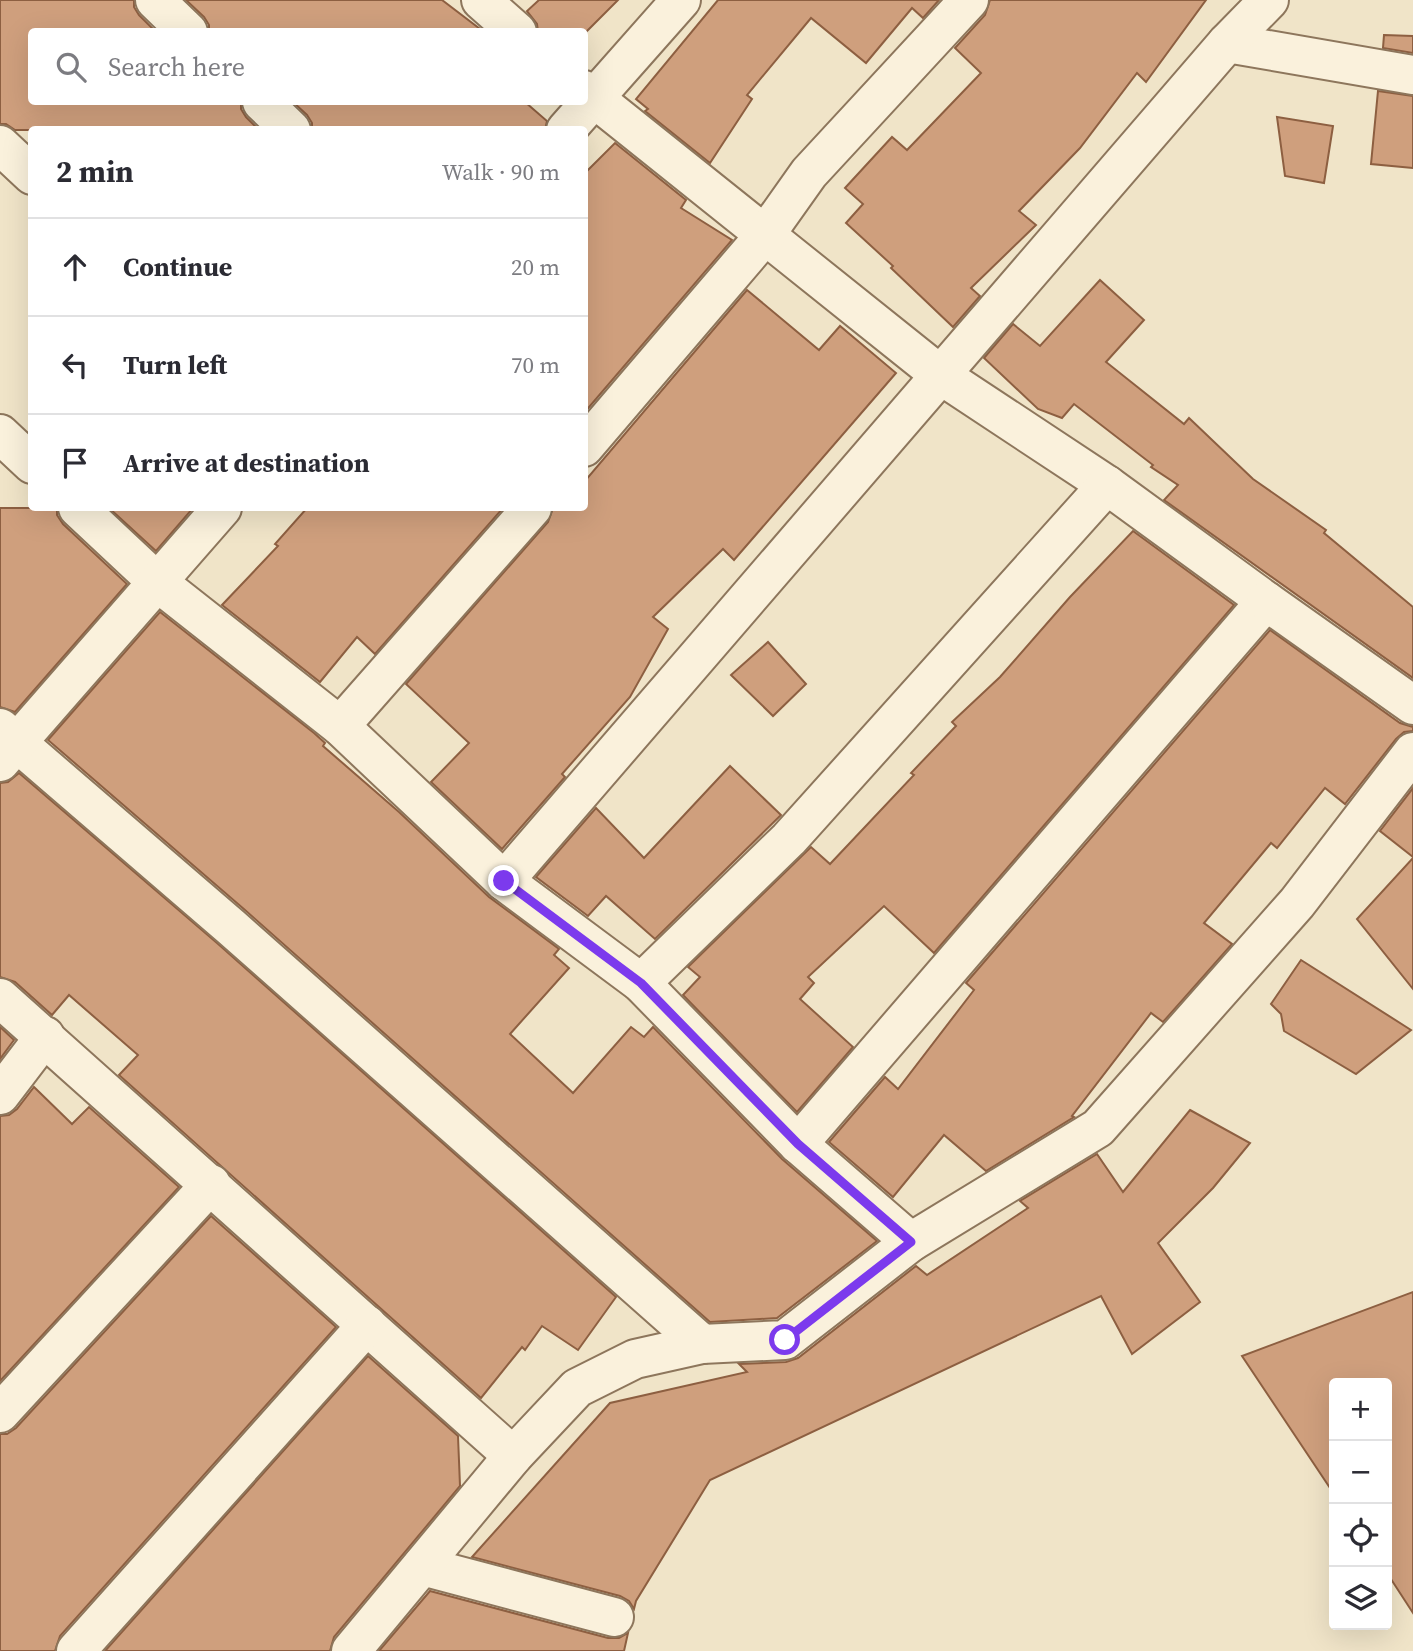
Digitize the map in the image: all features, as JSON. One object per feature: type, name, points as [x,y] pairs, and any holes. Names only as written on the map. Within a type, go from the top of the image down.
[{"type":"street","points":[[155,0],[184,28]]},
{"type":"street","points":[[481,0],[512,28]]},
{"type":"street","points":[[681,0],[590,95],[939,374],[1107,485],[1413,705]]},
{"type":"street","points":[[588,442],[765,235],[810,173],[970,0]]},
{"type":"street","points":[[504,881],[939,374],[1227,43],[1269,0]]},
{"type":"street","points":[[1227,43],[1413,75]]},
{"type":"street","points":[[265,105],[287,126]]},
{"type":"street","points":[[569,126],[583,105]]},
{"type":"street","points":[[0,145],[28,170]]},
{"type":"street","points":[[0,434],[28,460]]},
{"type":"street","points":[[641,983],[789,839],[1107,485]]},
{"type":"street","points":[[81,511],[156,581],[340,726],[504,881],[641,983],[798,1144],[911,1242]]},
{"type":"street","points":[[219,511],[6,745],[231,927],[702,1344]]},
{"type":"street","points":[[340,726],[529,511]]},
{"type":"street","points":[[798,1144],[1266,601]]},
{"type":"street","points":[[351,1651],[513,1456],[577,1388],[635,1359],[702,1344],[785,1340],[911,1242],[1098,1128],[1297,903],[1413,752]]},
{"type":"street","points":[[0,998],[513,1456]]},
{"type":"street","points":[[0,1095],[45,1036]]},
{"type":"street","points":[[0,1413],[211,1184]]},
{"type":"street","points":[[76,1651],[367,1325]]},
{"type":"street","points":[[422,1566],[614,1617]]},
{"type":"building","points":[[0,0],[134,0],[134,7],[139,15],[152,28],[28,28],[28,105],[241,105],[246,117],[255,126],[28,126],[28,130],[15,130],[6,124],[0,124]]},
{"type":"building","points":[[186,0],[442,0],[479,28],[209,28],[204,17]]},
{"type":"building","points":[[539,0],[618,0],[588,30],[538,28],[527,11]]},
{"type":"building","points":[[718,0],[939,0],[923,18],[912,8],[866,63],[811,18],[747,95],[752,99],[710,163],[645,111],[648,109],[636,99]]},
{"type":"building","points":[[990,0],[1206,0],[1146,82],[1137,73],[1080,148],[1019,211],[1036,225],[971,288],[980,296],[953,327],[846,223],[863,204],[845,188],[892,137],[907,150],[981,73],[955,48],[985,15]]},
{"type":"building","points":[[1384,35],[1413,36],[1413,53],[1383,48]]},
{"type":"building","points":[[1378,91],[1413,96],[1413,168],[1371,164]]},
{"type":"building","points":[[296,105],[528,105],[547,121],[546,126],[312,126],[307,115]]},
{"type":"building","points":[[1277,117],[1333,126],[1324,183],[1285,176]]},
{"type":"building","points":[[615,143],[686,200],[681,208],[732,240],[588,408],[588,170]]},
{"type":"building","points":[[1100,280],[1144,320],[1106,362],[1184,424],[1189,418],[1253,479],[1326,530],[1324,533],[1413,607],[1413,678],[1164,500],[1178,485],[1151,467],[1153,465],[1074,404],[1062,418],[1038,409],[984,358],[1013,324],[1040,346]]},
{"type":"building","points":[[747,290],[819,350],[840,326],[896,373],[734,560],[723,549],[653,617],[668,629],[630,697],[562,774],[565,777],[502,849],[431,782],[469,743],[406,684],[548,522],[552,511],[588,511],[588,477]]},
{"type":"building","points":[[0,508],[57,511],[63,524],[127,584],[15,712],[0,707]]},
{"type":"building","points":[[112,511],[190,511],[156,551]]},
{"type":"building","points":[[304,511],[500,511],[375,654],[357,637],[320,682],[222,605],[278,546],[275,544]]},
{"type":"building","points":[[1133,531],[1234,605],[934,953],[884,906],[808,977],[814,983],[800,999],[853,1047],[797,1112],[683,995],[700,977],[688,967],[811,847],[830,864],[914,775],[911,773],[956,726],[952,722],[1000,677],[1070,597]]},
{"type":"building","points":[[160,612],[314,733],[325,743],[323,746],[399,812],[489,897],[559,949],[554,955],[569,968],[510,1034],[573,1093],[631,1027],[644,1037],[653,1027],[782,1159],[877,1241],[777,1318],[710,1322],[245,910],[48,740]]},
{"type":"building","points":[[1270,630],[1400,723],[1413,727],[1413,731],[1404,732],[1396,739],[1345,804],[1325,788],[1277,848],[1271,843],[1204,923],[1232,944],[1163,1022],[1151,1013],[1072,1116],[1074,1117],[986,1171],[944,1135],[893,1197],[829,1142],[885,1077],[898,1089],[974,990],[966,983]]},
{"type":"building","points":[[768,642],[806,684],[773,716],[731,675]]},
{"type":"building","points":[[730,766],[781,815],[655,939],[606,896],[588,916],[536,877],[596,808],[644,858]]},
{"type":"building","points":[[19,773],[217,943],[616,1297],[578,1350],[542,1326],[525,1350],[522,1347],[481,1398],[119,1075],[138,1055],[69,995],[52,1015],[15,982],[0,977],[0,783],[8,782]]},
{"type":"building","points":[[1413,788],[1413,857],[1380,831]]},
{"type":"building","points":[[1413,858],[1413,989],[1357,919]]},
{"type":"building","points":[[1301,960],[1411,1030],[1356,1074],[1284,1031],[1281,1014],[1271,1004]]},
{"type":"building","points":[[0,1027],[14,1040],[0,1059]]},
{"type":"building","points":[[34,1087],[72,1124],[89,1107],[179,1187],[0,1381],[0,1116],[9,1115],[17,1109]]},
{"type":"building","points":[[1190,1110],[1250,1143],[1213,1188],[1158,1243],[1200,1302],[1132,1354],[1101,1296],[710,1480],[636,1601],[634,1609],[629,1601],[620,1596],[472,1557],[610,1403],[747,1372],[739,1364],[786,1362],[798,1358],[916,1266],[927,1275],[1028,1208],[1020,1201],[1097,1154],[1123,1192]]},
{"type":"building","points":[[211,1216],[336,1327],[60,1636],[55,1651],[0,1651],[0,1434],[7,1434],[16,1428]]},
{"type":"building","points":[[1413,1292],[1413,1613],[1392,1581],[1392,1378],[1329,1378],[1329,1486],[1242,1356]]},
{"type":"building","points":[[368,1356],[458,1436],[460,1486],[334,1637],[330,1651],[105,1651]]},
{"type":"building","points":[[430,1591],[608,1638],[619,1638],[628,1633],[624,1651],[379,1651]]},
{"type":"route","points":[[504,881],[641,983],[798,1144],[911,1242],[785,1340]]}]
